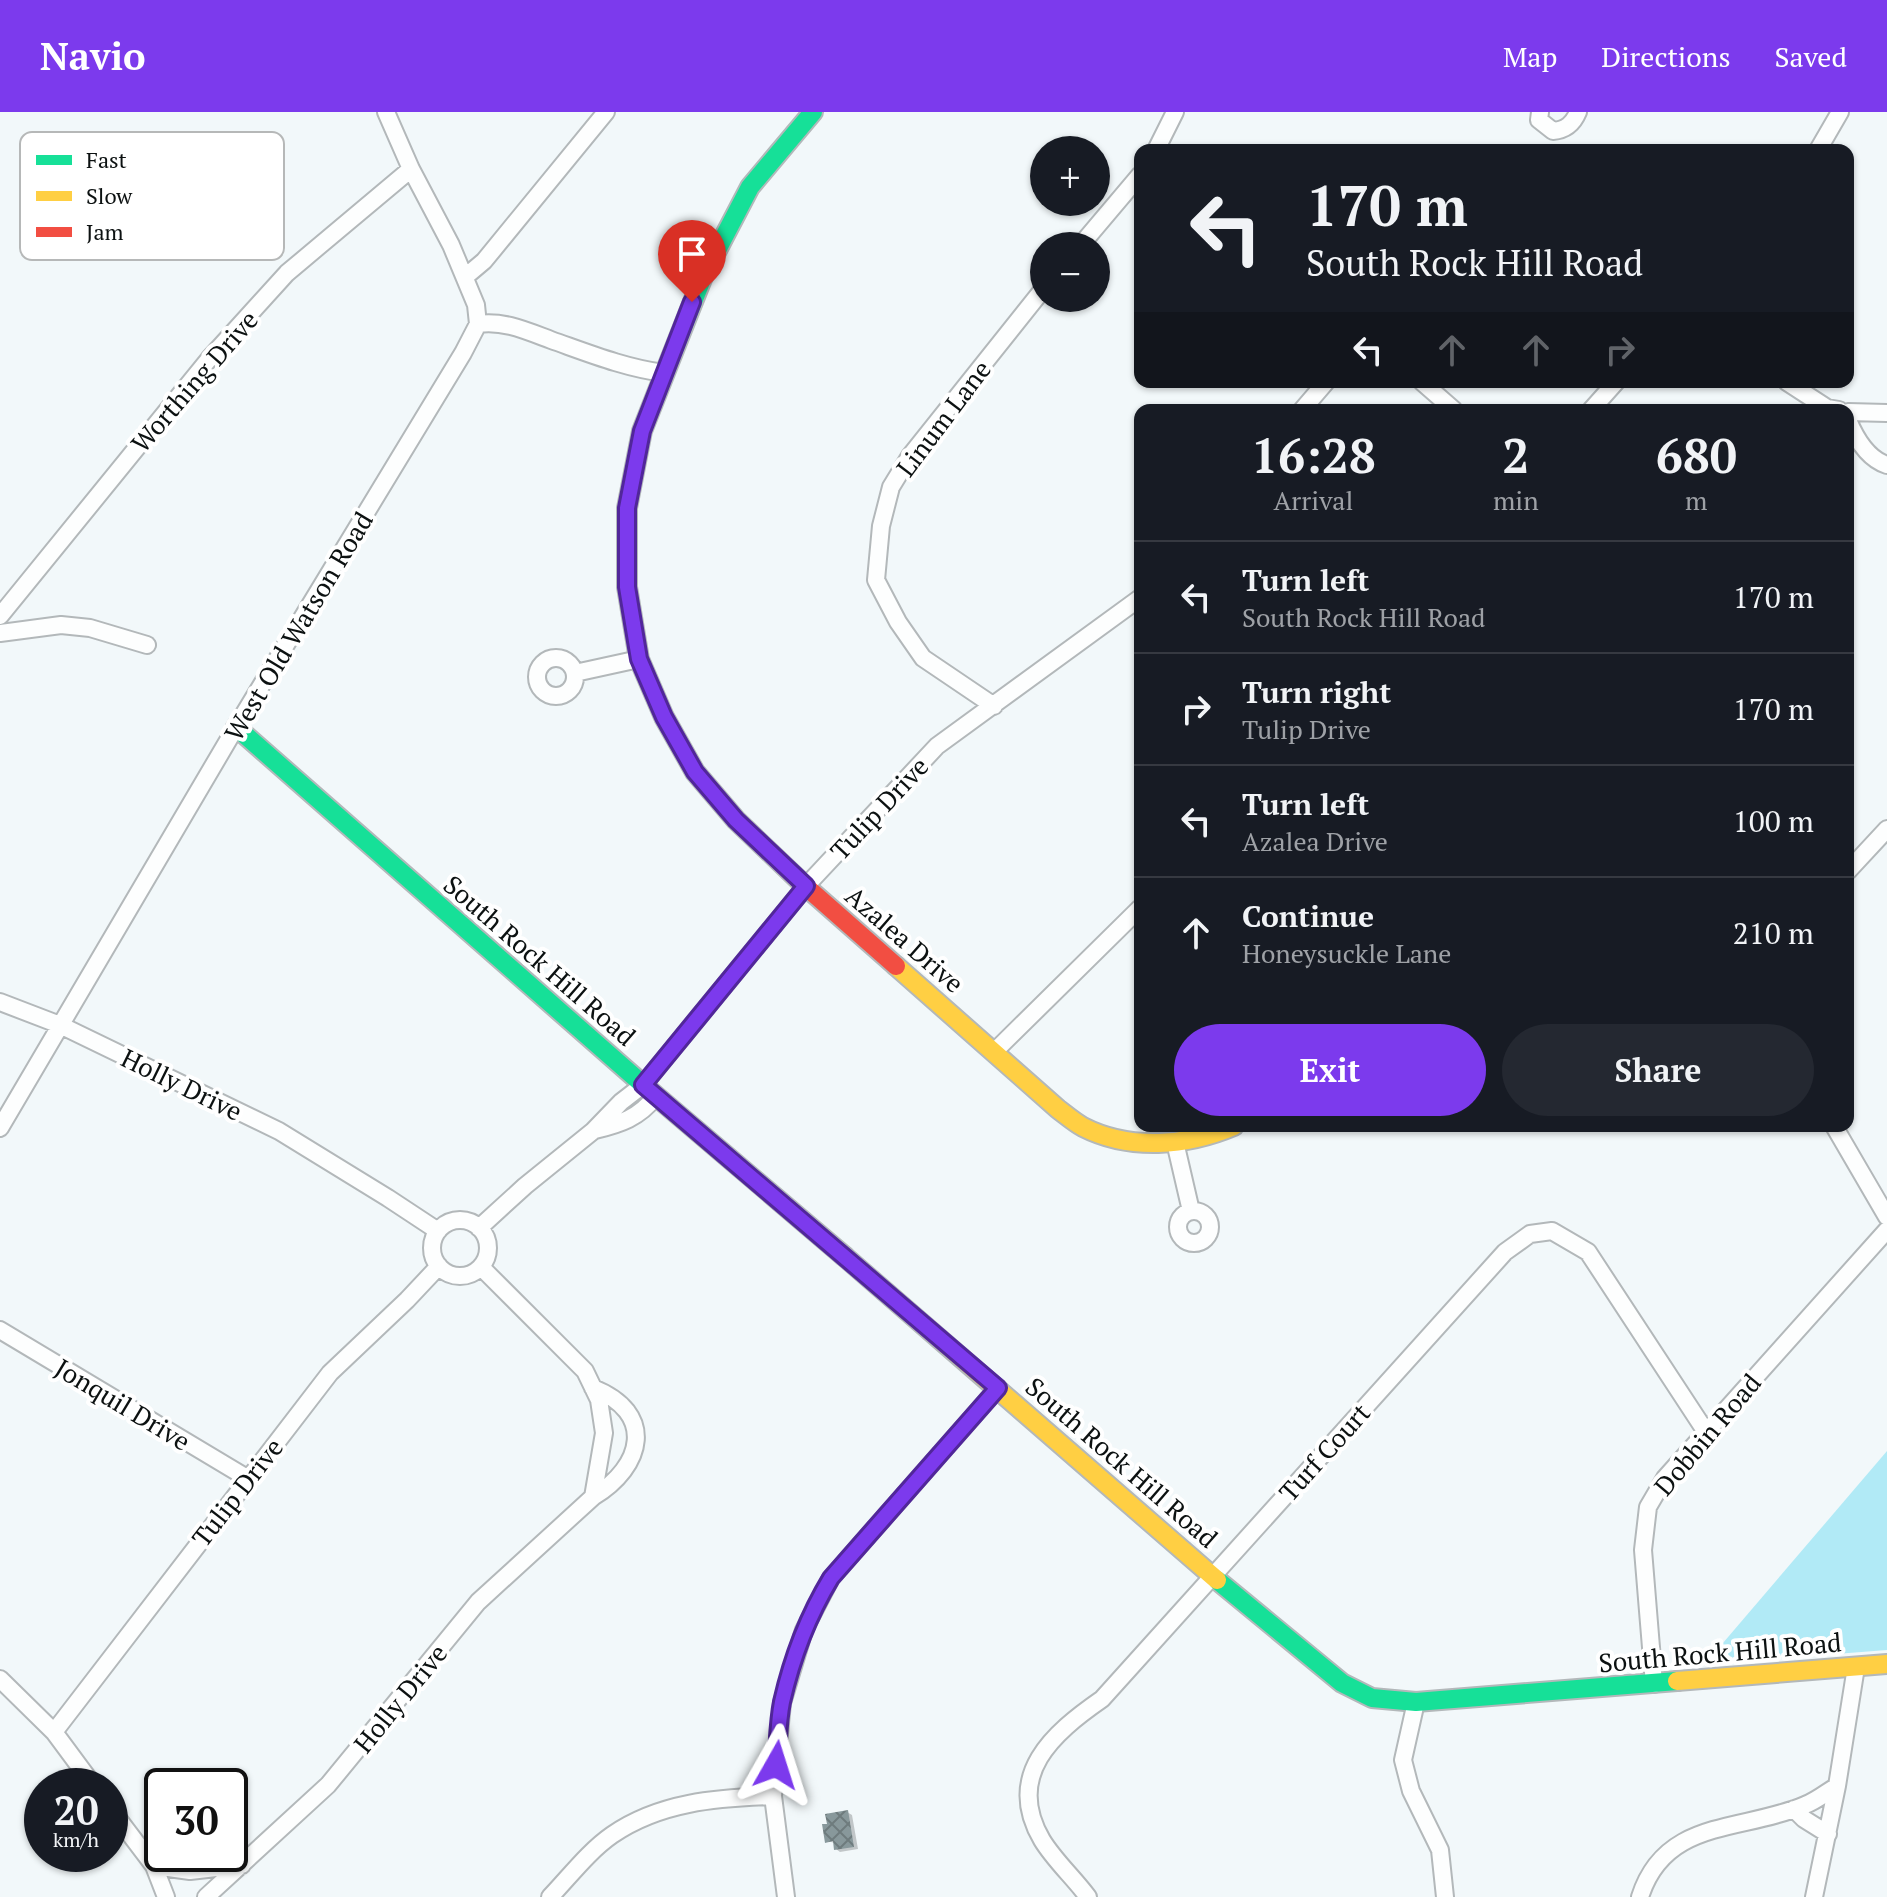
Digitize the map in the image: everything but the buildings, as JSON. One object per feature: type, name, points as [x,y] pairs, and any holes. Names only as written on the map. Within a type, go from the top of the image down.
[{"type":"street","points":[[386,112],[465,277],[476,305],[478,324],[490,322],[512,326],[638,370],[664,373]]},
{"type":"street","points":[[465,277],[484,261],[606,112]]},
{"type":"street","name":"Azalea Drive","points":[[813,112],[750,187],[702,279],[642,431],[627,508],[627,587],[639,659],[664,717],[695,772],[736,820],[1058,1109],[1083,1126],[1139,1143],[1175,1142],[1212,1132]]},
{"type":"street","points":[[1159,144],[1175,112]]},
{"type":"street","points":[[1540,112],[1539,120],[1553,131],[1564,130],[1575,120],[1578,112]]},
{"type":"street","points":[[1821,144],[1840,112]]},
{"type":"street","name":"Worthing Drive","points":[[0,616],[209,359],[287,273],[411,169]]},
{"type":"street","points":[[1092,232],[1134,182]]},
{"type":"street","name":"Linum Lane","points":[[994,706],[923,658],[898,622],[876,580],[881,526],[891,487],[910,456],[1030,306]]},
{"type":"street","name":"West Old Watson Road","points":[[0,1128],[478,324]]},
{"type":"street","points":[[1307,404],[1321,388]]},
{"type":"street","points":[[1429,388],[1447,404]]},
{"type":"street","points":[[1596,404],[1611,388]]},
{"type":"street","points":[[1796,388],[1821,404]]},
{"type":"street","points":[[1854,412],[1887,413]]},
{"type":"street","points":[[1854,435],[1871,456],[1887,465]]},
{"type":"street","name":"Tulip Drive","points":[[479,1228],[593,1131],[621,1102],[649,1091],[806,886],[937,746],[1134,602]]},
{"type":"street","points":[[0,633],[61,625],[90,628],[147,645]]},
{"type":"street","points":[[575,673],[639,659]]},
{"type":"street","name":"South Rock Hill Road","points":[[236,727],[649,1091],[998,1388],[1212,1576],[1342,1683],[1372,1698],[1416,1702],[1887,1664]]},
{"type":"street","points":[[1854,865],[1887,829]]},
{"type":"street","points":[[994,1052],[1134,914]]},
{"type":"street","name":"Holly Drive","points":[[0,1002],[60,1025],[279,1131],[438,1231]]},
{"type":"street","points":[[1837,1132],[1887,1217]]},
{"type":"street","points":[[1175,1142],[1191,1211]]},
{"type":"street","points":[[462,1220],[479,1228],[488,1251],[481,1267],[464,1276],[446,1272],[439,1266],[432,1249],[438,1231],[444,1225],[462,1220]]},
{"type":"street","name":"Dobbin Road","points":[[1654,1684],[1643,1550],[1648,1507],[1665,1478],[1887,1230]]},
{"type":"street","name":"Turf Court","points":[[1088,1897],[1043,1842],[1036,1828],[1029,1802],[1030,1776],[1039,1756],[1067,1723],[1102,1699],[1505,1252],[1530,1234],[1552,1231],[1588,1252],[1706,1432]]},
{"type":"street","name":"Tulip Drive","points":[[54,1732],[330,1373],[439,1266]]},
{"type":"street","name":"Holly Drive","points":[[481,1267],[585,1371],[599,1400],[604,1433],[593,1497]]},
{"type":"street","name":"Jonquil Drive","points":[[0,1330],[247,1478]]},
{"type":"street","name":"Holly Drive","points":[[248,1861],[342,1769],[478,1602],[625,1469],[632,1459],[637,1431],[632,1416],[623,1404],[593,1388]]},
{"type":"street","points":[[786,1897],[773,1796],[782,1703],[804,1630],[831,1578],[998,1388]]},
{"type":"street","points":[[1814,1897],[1837,1786],[1856,1667]]},
{"type":"street","points":[[0,1679],[54,1732],[81,1768]]},
{"type":"street","points":[[1416,1702],[1403,1760],[1411,1791],[1440,1850],[1445,1897]]},
{"type":"street","points":[[1640,1897],[1645,1879],[1664,1853],[1695,1835],[1807,1805],[1837,1786]]},
{"type":"street","points":[[550,1897],[610,1837],[644,1816],[713,1798],[773,1796]]},
{"type":"street","points":[[1794,1809],[1828,1834]]},
{"type":"street","points":[[128,1832],[144,1853]]},
{"type":"street","points":[[156,1872],[166,1897]]},
{"type":"street","name":"Holly Drive","points":[[206,1897],[236,1872]]},
{"type":"shaded area","points":[[1887,1451],[1887,1650],[1705,1664]]},
{"type":"traffic: fast","points":[[627,557],[627,508],[642,431],[702,279],[750,187],[813,112]]},
{"type":"traffic: fast","points":[[236,727],[656,1096],[844,1256]]},
{"type":"traffic: fast","points":[[1217,1580],[1342,1683],[1372,1698],[1416,1702],[1677,1681]]},
{"type":"traffic: slow","points":[[896,966],[1058,1109],[1083,1127],[1101,1135],[1139,1143],[1178,1141],[1219,1132]]},
{"type":"traffic: slow","points":[[844,1256],[1217,1580]]},
{"type":"traffic: slow","points":[[1677,1681],[1887,1664]]},
{"type":"traffic: jam","points":[[627,557],[627,587],[639,659],[664,717],[695,772],[736,820],[896,966]]},
{"type":"route","points":[[692,302],[642,431],[627,508],[627,587],[639,659],[664,717],[695,772],[736,820],[806,886],[643,1085],[998,1388],[831,1578],[804,1630],[782,1703],[776,1765]]}]
